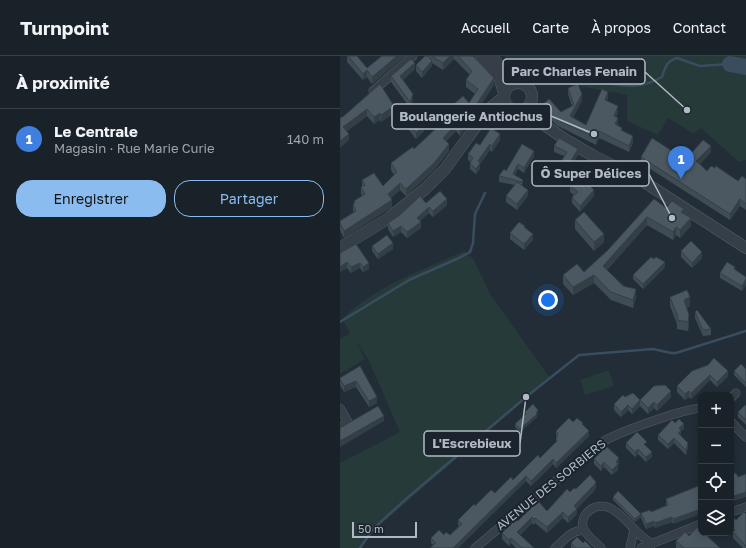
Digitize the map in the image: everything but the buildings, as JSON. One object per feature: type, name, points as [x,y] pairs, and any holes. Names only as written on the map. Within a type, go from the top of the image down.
[{"type":"street","points":[[369,95],[413,56]]},
{"type":"street","points":[[481,56],[499,76],[506,104],[515,110],[527,107],[531,101]]},
{"type":"street","points":[[491,56],[509,78],[524,85],[529,90],[535,113],[544,124]]},
{"type":"street","points":[[340,248],[389,218],[425,189],[445,169],[483,116],[504,95],[511,85],[519,83]]},
{"type":"street","points":[[483,116],[497,109],[515,110],[529,114],[572,143],[641,180],[746,248]]},
{"type":"street","points":[[572,143],[640,171],[746,240]]},
{"type":"street","points":[[340,408],[348,422],[340,427]]},
{"type":"street","name":"AVENUE DES SORBIERS","points":[[477,547],[604,442],[616,435],[687,410],[698,408]]},
{"type":"street","points":[[734,425],[746,437]]},
{"type":"street","points":[[602,548],[585,531],[583,523],[587,512],[602,506],[614,510],[634,530],[652,544]]},
{"type":"street","points":[[734,511],[746,507]]},
{"type":"street","points":[[642,548],[652,544],[662,544],[698,526]]},
{"type":"street","points":[[630,548],[634,530]]},
{"type":"street","points":[[555,548],[577,531],[585,531]]},
{"type":"green space","points":[[504,56],[746,56],[746,160],[739,162],[701,128],[694,134],[668,118],[658,135],[627,121],[627,95],[568,84],[552,61],[534,74],[530,70],[520,73]]},
{"type":"green space","points":[[464,251],[474,260],[490,294],[550,378],[364,539],[360,548],[340,548],[340,463],[400,432],[369,361],[356,341],[365,359],[340,374],[340,339],[350,333],[342,319],[355,307],[384,288]]},
{"type":"green space","points":[[609,370],[614,386],[585,395],[580,380]]},
{"type":"waterway","points":[[571,84],[595,82],[627,86],[650,83],[662,77],[667,65],[677,58],[700,66],[730,64]]},
{"type":"waterway","points":[[730,64],[746,67]]},
{"type":"waterway","points":[[340,322],[409,280],[470,252],[473,243],[475,214],[485,193]]},
{"type":"waterway","points":[[360,548],[373,529],[406,499],[526,397],[579,355],[653,349],[676,353],[746,331]]},
{"type":"place","name":"Parc Charles Fenain","points":[[687,110]]},
{"type":"place","name":"Boulangerie Antiochus","points":[[594,134]]},
{"type":"place","name":"Le Centrale","points":[[681,179]]},
{"type":"place","name":"Ô Super Délices","points":[[672,218]]},
{"type":"place","name":"L'Escrebieux","points":[[526,397]]}]
